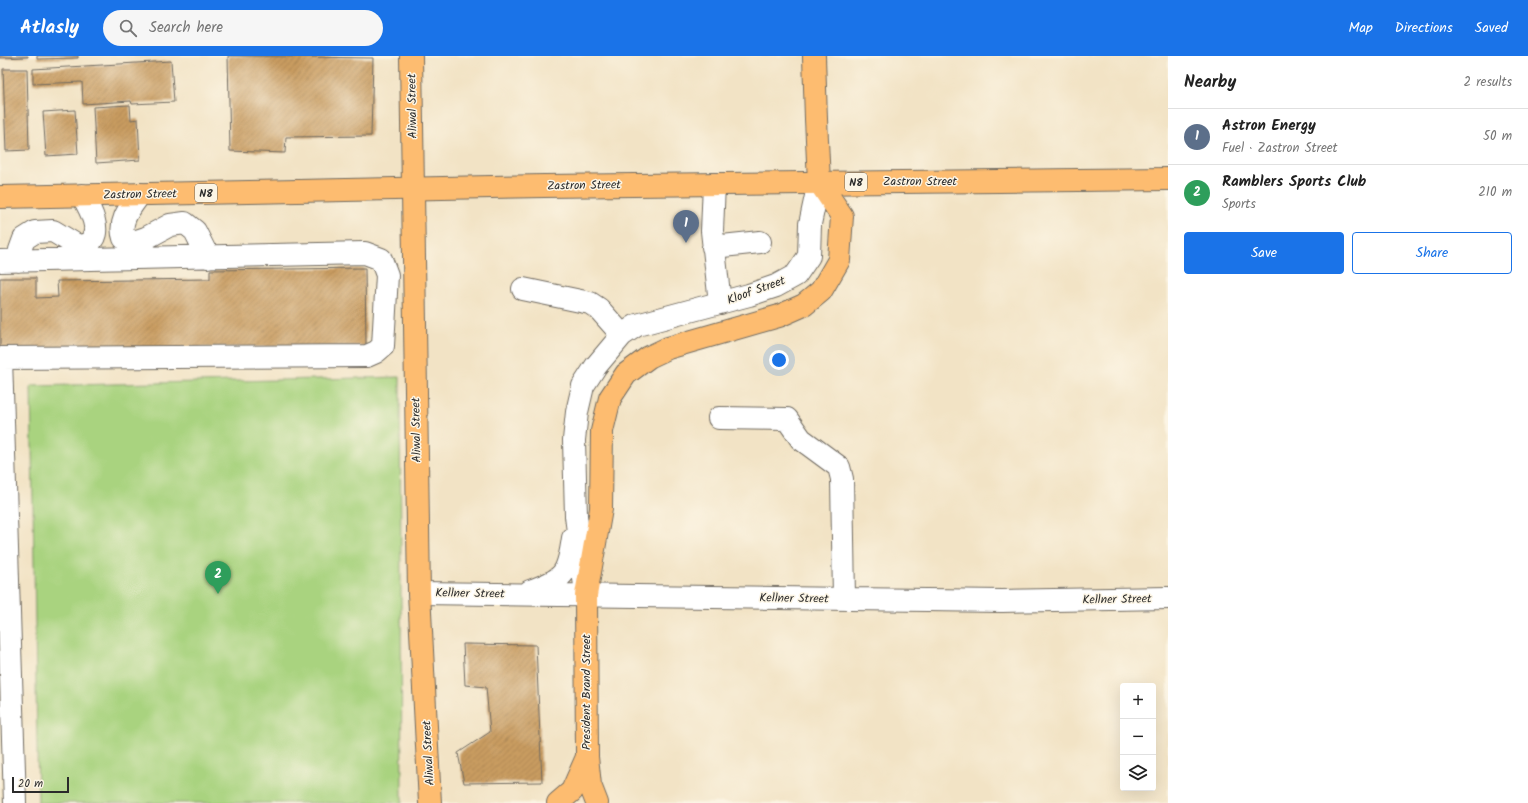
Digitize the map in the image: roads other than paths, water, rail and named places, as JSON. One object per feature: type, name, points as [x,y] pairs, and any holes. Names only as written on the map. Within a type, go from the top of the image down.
[{"type":"main road","name":"Aliwal Street","points":[[411,56],[419,593],[430,803]]},
{"type":"main road","points":[[586,595],[601,509],[602,431],[610,398],[626,374],[649,356],[668,348],[779,316],[804,305],[821,291],[839,260],[842,216],[819,182],[814,56]]},
{"type":"main road","name":"Zastron Street","points":[[0,197],[544,186],[1168,179]]},
{"type":"main road","name":"President Brand Street","points":[[558,803],[572,791],[587,757],[586,595]]},
{"type":"main road","points":[[587,757],[590,785],[597,803]]},
{"type":"street","name":"Kloof Street","points":[[586,595],[576,516],[574,440],[577,412],[583,386],[596,366],[622,335],[637,325],[720,303],[776,286],[796,275],[809,256],[810,224],[819,182]]},
{"type":"street","points":[[714,184],[712,231],[720,303]]},
{"type":"street","points":[[140,194],[125,216],[122,231],[124,238],[134,242],[146,238],[170,225],[185,223],[195,231],[208,257]]},
{"type":"street","points":[[10,261],[20,250],[24,240],[35,232],[53,231],[78,246],[87,244],[93,239],[95,229],[91,211],[82,196]]},
{"type":"street","points":[[713,247],[760,242]]},
{"type":"street","points":[[10,261],[365,253],[381,260],[387,275],[383,346],[376,352],[367,356],[1,358],[7,758],[15,803]]},
{"type":"street","points":[[523,289],[590,303],[599,309],[622,335]]},
{"type":"street","points":[[719,418],[787,419],[801,439],[838,467],[842,479],[844,598]]},
{"type":"street","points":[[524,594],[552,584],[561,576],[568,566],[576,516]]},
{"type":"street","name":"Kellner Street","points":[[419,593],[1002,601],[1168,598]]},
{"type":"place","name":"Astron Energy","points":[[686,243]]},
{"type":"place","name":"Ramblers Sports Club","points":[[218,594]]}]
